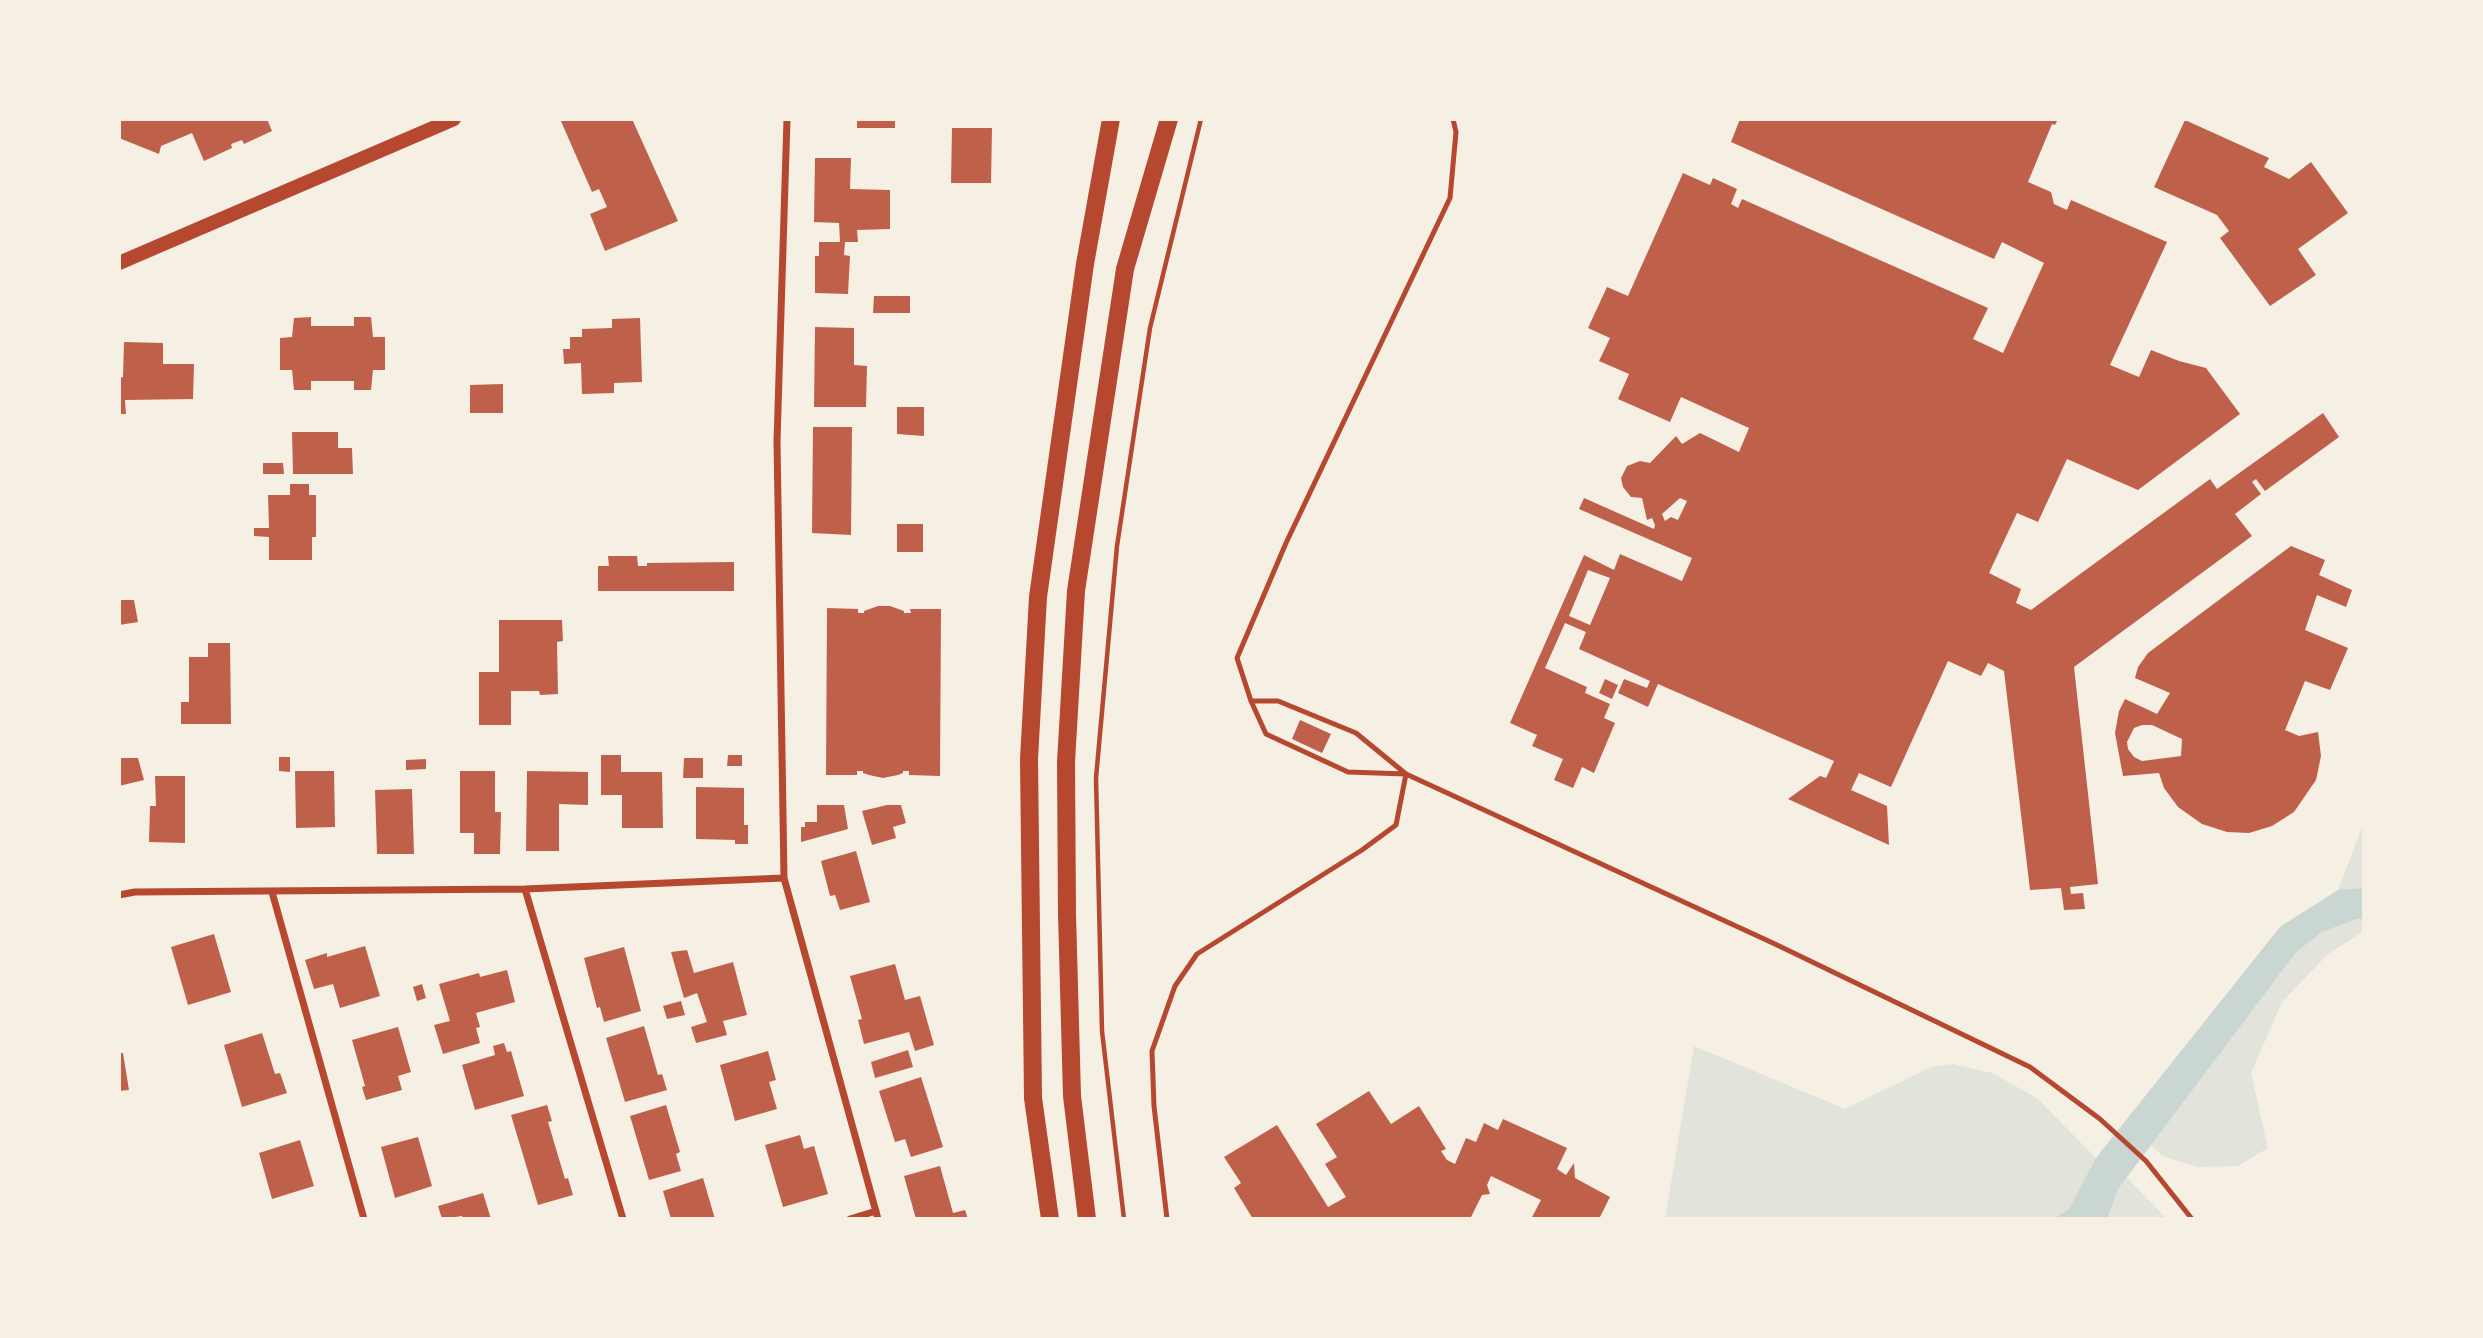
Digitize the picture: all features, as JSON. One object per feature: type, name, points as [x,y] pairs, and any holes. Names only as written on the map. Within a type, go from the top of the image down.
[{"type":"main road","points":[[119,262],[454,119]]},
{"type":"main road","points":[[1050,1219],[1033,1098],[1030,745],[1038,597],[1085,264],[1111,119]]},
{"type":"main road","points":[[1087,1219],[1072,1096],[1067,914],[1066,762],[1076,591],[1125,269],[1169,119]]},
{"type":"street","points":[[787,119],[777,441],[784,878],[877,1215],[850,1219]]},
{"type":"street","points":[[119,895],[135,892],[525,889],[784,878]]},
{"type":"street","points":[[525,889],[623,1219]]},
{"type":"street","points":[[272,892],[364,1219]]},
{"type":"lane","points":[[1406,774],[1348,772],[1266,734],[1251,701],[1237,657],[1286,543],[1450,198],[1456,132],[1454,119]]},
{"type":"lane","points":[[1251,701],[1278,701],[1356,733],[1406,774],[1775,944],[2030,1067],[2100,1119],[2146,1161],[2192,1219]]},
{"type":"lane","points":[[1167,1219],[1154,1106],[1152,1051],[1175,986],[1197,954],[1362,850],[1396,825],[1406,774]]},
{"type":"path","points":[[1124,1219],[1102,1031],[1096,778],[1117,546],[1150,328],[1201,119]]},
{"type":"shaded area","points":[[2364,822],[2364,931],[2328,954],[2282,1002],[2251,1073],[2268,1148],[2238,1166],[2198,1167],[2162,1156],[2126,1120],[2280,927],[2338,890]]},
{"type":"shaded area","points":[[2364,888],[2364,919],[2356,919],[2322,932],[2296,952],[2118,1189],[2107,1219],[2054,1219],[2069,1209],[2096,1158],[2280,927],[2338,890]]},
{"type":"shaded area","points":[[1694,1046],[1845,1109],[1931,1067],[1952,1064],[1992,1073],[2037,1098],[2096,1158],[2129,1180],[2167,1219],[1665,1219]]},
{"type":"building","points":[[119,119],[267,119],[272,131],[244,144],[242,140],[231,144],[232,148],[204,161],[192,133],[161,146],[159,154],[119,138]]},
{"type":"building","points":[[560,119],[632,119],[678,221],[605,251],[590,214],[607,207],[599,189],[592,192]]},
{"type":"building","points":[[857,119],[895,119],[895,128],[857,128]]},
{"type":"building","points":[[1740,119],[2058,119],[2055,125],[2052,124],[2028,182],[2051,192],[2054,204],[2067,210],[2071,200],[2167,242],[2110,365],[2139,377],[2151,350],[2206,368],[2240,414],[2138,490],[2067,459],[2038,522],[2017,513],[1989,573],[2021,589],[2016,603],[2031,610],[2210,479],[2217,489],[2323,413],[2339,437],[2265,491],[2256,479],[2252,482],[2261,494],[2235,514],[2252,536],[2074,667],[2098,884],[2070,887],[2071,894],[2083,893],[2085,909],[2064,910],[2061,888],[2030,890],[2004,671],[1988,663],[1981,676],[1948,661],[1891,787],[1859,773],[1851,790],[1887,806],[1889,845],[1788,799],[1820,776],[1826,778],[1834,761],[1658,684],[1648,707],[1618,693],[1624,679],[1647,688],[1650,681],[1579,649],[1586,632],[1565,623],[1545,668],[1587,687],[1585,693],[1610,704],[1604,718],[1615,723],[1594,773],[1582,767],[1573,788],[1554,780],[1563,759],[1532,746],[1537,735],[1510,723],[1584,555],[1614,570],[1620,554],[1682,581],[1692,558],[1579,509],[1584,498],[1654,529],[1652,518],[1647,520],[1642,498],[1631,497],[1623,487],[1621,478],[1627,466],[1640,461],[1650,463],[1676,436],[1682,444],[1700,433],[1739,452],[1749,428],[1681,397],[1670,422],[1618,399],[1629,374],[1599,361],[1610,338],[1588,328],[1607,287],[1628,296],[1683,173],[1710,185],[1713,178],[1737,189],[1731,204],[1738,208],[1742,199],[1988,308],[1973,339],[2003,353],[2044,263],[2002,242],[1994,259],[1731,142]],"holes":[[[1680,498],[1687,501],[1678,520],[1671,517],[1665,521],[1662,514]],[[1588,570],[1610,578],[1590,625],[1569,616]]]},
{"type":"building","points":[[2185,120],[2269,158],[2264,167],[2289,179],[2311,162],[2348,213],[2298,249],[2316,275],[2270,306],[2220,238],[2229,231],[2217,215],[2154,187]]},
{"type":"building","points":[[952,128],[992,128],[991,183],[951,183]]},
{"type":"building","points":[[815,158],[851,158],[850,189],[890,190],[890,229],[857,230],[858,242],[845,242],[844,255],[850,256],[848,294],[815,293],[815,256],[819,256],[819,242],[840,242],[839,223],[814,222]]},
{"type":"building","points":[[874,296],[910,296],[910,313],[873,313]]},
{"type":"building","points":[[311,317],[311,326],[354,326],[354,317],[371,317],[373,337],[385,337],[385,370],[373,370],[371,390],[354,390],[354,381],[311,381],[311,390],[294,390],[292,370],[280,370],[280,338],[292,337],[294,318]]},
{"type":"building","points":[[640,318],[642,382],[614,383],[614,393],[582,394],[581,363],[564,364],[563,349],[570,349],[570,337],[582,337],[582,329],[612,328],[612,319]]},
{"type":"building","points":[[815,327],[854,328],[854,365],[867,366],[866,407],[814,407]]},
{"type":"building","points":[[124,342],[163,343],[163,364],[194,364],[193,399],[125,400],[126,414],[119,414],[119,378],[123,377]]},
{"type":"building","points":[[503,384],[503,413],[470,413],[470,385]]},
{"type":"building","points":[[897,407],[924,407],[924,436],[897,434]]},
{"type":"building","points":[[813,427],[852,427],[851,535],[812,533]]},
{"type":"building","points":[[292,432],[338,432],[338,448],[352,448],[353,474],[293,474]]},
{"type":"building","points":[[263,463],[283,463],[284,474],[263,474]]},
{"type":"building","points":[[290,484],[309,484],[309,495],[316,495],[316,537],[312,537],[312,560],[269,560],[269,537],[254,536],[254,528],[269,528],[268,495],[290,495]]},
{"type":"building","points":[[897,524],[923,524],[923,552],[897,552]]},
{"type":"building","points":[[2291,546],[2325,560],[2319,575],[2352,590],[2346,607],[2317,595],[2305,630],[2348,648],[2330,690],[2305,681],[2285,730],[2299,736],[2318,732],[2321,756],[2316,780],[2294,812],[2272,826],[2249,833],[2227,832],[2202,824],[2178,807],[2164,788],[2159,773],[2123,776],[2115,733],[2119,711],[2125,699],[2157,714],[2170,693],[2135,678],[2138,667],[2148,653]],"holes":[[[2152,725],[2182,739],[2181,756],[2142,761],[2134,757],[2127,742],[2134,728]]]},
{"type":"building","points":[[608,556],[637,556],[638,566],[647,566],[647,563],[734,562],[734,591],[598,591],[598,566],[609,566]]},
{"type":"building","points":[[119,600],[134,600],[138,622],[119,625]]},
{"type":"building","points":[[878,606],[890,606],[904,613],[911,613],[910,609],[941,609],[940,776],[909,775],[909,771],[883,778],[863,771],[857,771],[857,775],[826,775],[827,608],[858,609],[858,613],[864,613]]},
{"type":"building","points":[[499,620],[562,620],[563,641],[557,642],[558,694],[540,695],[539,691],[511,691],[511,725],[479,725],[479,672],[499,672]]},
{"type":"building","points":[[208,643],[230,643],[231,724],[181,724],[181,702],[189,702],[189,657],[208,657]]},
{"type":"building","points":[[1605,679],[1618,685],[1612,699],[1599,693]]},
{"type":"building","points":[[1300,720],[1331,734],[1322,753],[1292,739]]},
{"type":"building","points":[[601,755],[621,755],[621,772],[662,772],[663,828],[622,828],[622,795],[601,795]]},
{"type":"building","points":[[728,755],[742,755],[742,766],[727,766]]},
{"type":"building","points":[[279,757],[290,757],[290,772],[279,771]]},
{"type":"building","points":[[119,758],[138,758],[144,780],[119,786]]},
{"type":"building","points":[[684,758],[703,758],[703,778],[683,778]]},
{"type":"building","points":[[426,759],[426,769],[406,770],[406,760]]},
{"type":"building","points":[[295,771],[334,771],[335,827],[296,828]]},
{"type":"building","points":[[460,771],[495,771],[495,812],[501,812],[500,854],[474,854],[474,833],[460,833]]},
{"type":"building","points":[[527,771],[588,772],[588,805],[559,804],[559,851],[526,851]]},
{"type":"building","points":[[155,776],[185,776],[185,843],[149,842],[150,806],[156,806]]},
{"type":"building","points":[[696,787],[744,788],[744,825],[748,825],[748,844],[735,844],[735,840],[696,839]]},
{"type":"building","points":[[412,789],[414,854],[377,854],[375,790]]},
{"type":"building","points":[[817,805],[844,805],[848,829],[801,842],[801,827],[805,827],[805,822],[817,822]]},
{"type":"building","points":[[887,805],[901,805],[906,823],[893,827],[896,838],[872,845],[862,811]]},
{"type":"building","points":[[856,851],[870,902],[840,910],[835,895],[830,896],[821,861]]},
{"type":"building","points":[[214,934],[231,992],[188,1005],[171,947]]},
{"type":"building","points":[[365,946],[380,996],[340,1008],[333,984],[314,989],[305,960]]},
{"type":"building","points":[[624,947],[641,1011],[604,1022],[600,1007],[597,1008],[584,958]]},
{"type":"building","points":[[687,950],[694,973],[733,962],[747,1015],[723,1021],[727,1035],[696,1043],[691,1027],[707,1022],[697,993],[684,998],[671,952]]},
{"type":"building","points":[[895,964],[905,1000],[920,996],[934,1045],[915,1051],[909,1032],[864,1044],[858,1020],[862,1019],[850,976]]},
{"type":"building","points":[[507,970],[515,1002],[476,1013],[480,1027],[476,1028],[480,1043],[443,1054],[434,1025],[450,1021],[439,984],[479,973],[480,977]]},
{"type":"building","points":[[422,984],[426,998],[417,1001],[413,987]]},
{"type":"building","points":[[681,1001],[685,1015],[667,1019],[663,1006]]},
{"type":"building","points":[[644,1026],[658,1075],[662,1074],[667,1090],[625,1102],[606,1038]]},
{"type":"building","points":[[398,1027],[411,1072],[398,1076],[402,1090],[366,1100],[362,1087],[365,1086],[352,1040]]},
{"type":"building","points":[[262,1033],[275,1074],[280,1073],[287,1093],[242,1107],[224,1045]]},
{"type":"building","points":[[504,1043],[507,1052],[511,1051],[524,1096],[475,1110],[462,1065],[495,1055],[493,1046]]},
{"type":"building","points":[[908,1050],[913,1067],[875,1078],[871,1062]]},
{"type":"building","points":[[768,1051],[776,1080],[769,1082],[777,1109],[735,1121],[720,1065]]},
{"type":"building","points":[[119,1053],[123,1053],[129,1090],[119,1091]]},
{"type":"building","points":[[921,1077],[943,1147],[911,1157],[905,1139],[895,1142],[879,1091]]},
{"type":"building","points":[[1369,1091],[1391,1124],[1419,1106],[1446,1149],[1441,1151],[1447,1160],[1455,1164],[1466,1138],[1476,1142],[1484,1123],[1498,1130],[1503,1119],[1567,1148],[1557,1169],[1566,1175],[1574,1163],[1575,1178],[1610,1197],[1599,1219],[1531,1219],[1541,1200],[1491,1176],[1487,1185],[1490,1194],[1482,1195],[1470,1219],[1253,1219],[1234,1188],[1241,1183],[1224,1157],[1277,1125],[1328,1207],[1346,1197],[1325,1164],[1337,1157],[1316,1124]]},
{"type":"building","points":[[547,1105],[552,1121],[548,1122],[565,1179],[568,1178],[573,1195],[538,1205],[511,1115]]},
{"type":"building","points":[[666,1105],[680,1152],[676,1154],[681,1171],[649,1180],[630,1116]]},
{"type":"building","points":[[800,1135],[804,1149],[814,1146],[828,1194],[783,1207],[765,1145]]},
{"type":"building","points":[[418,1137],[432,1186],[395,1198],[381,1147]]},
{"type":"building","points":[[300,1140],[314,1186],[272,1199],[259,1153]]},
{"type":"building","points":[[940,1166],[953,1213],[965,1210],[968,1219],[916,1219],[904,1176]]},
{"type":"building","points":[[703,1178],[715,1219],[671,1219],[663,1191]]},
{"type":"building","points":[[483,1193],[491,1219],[463,1219],[462,1216],[442,1219],[438,1206]]}]
